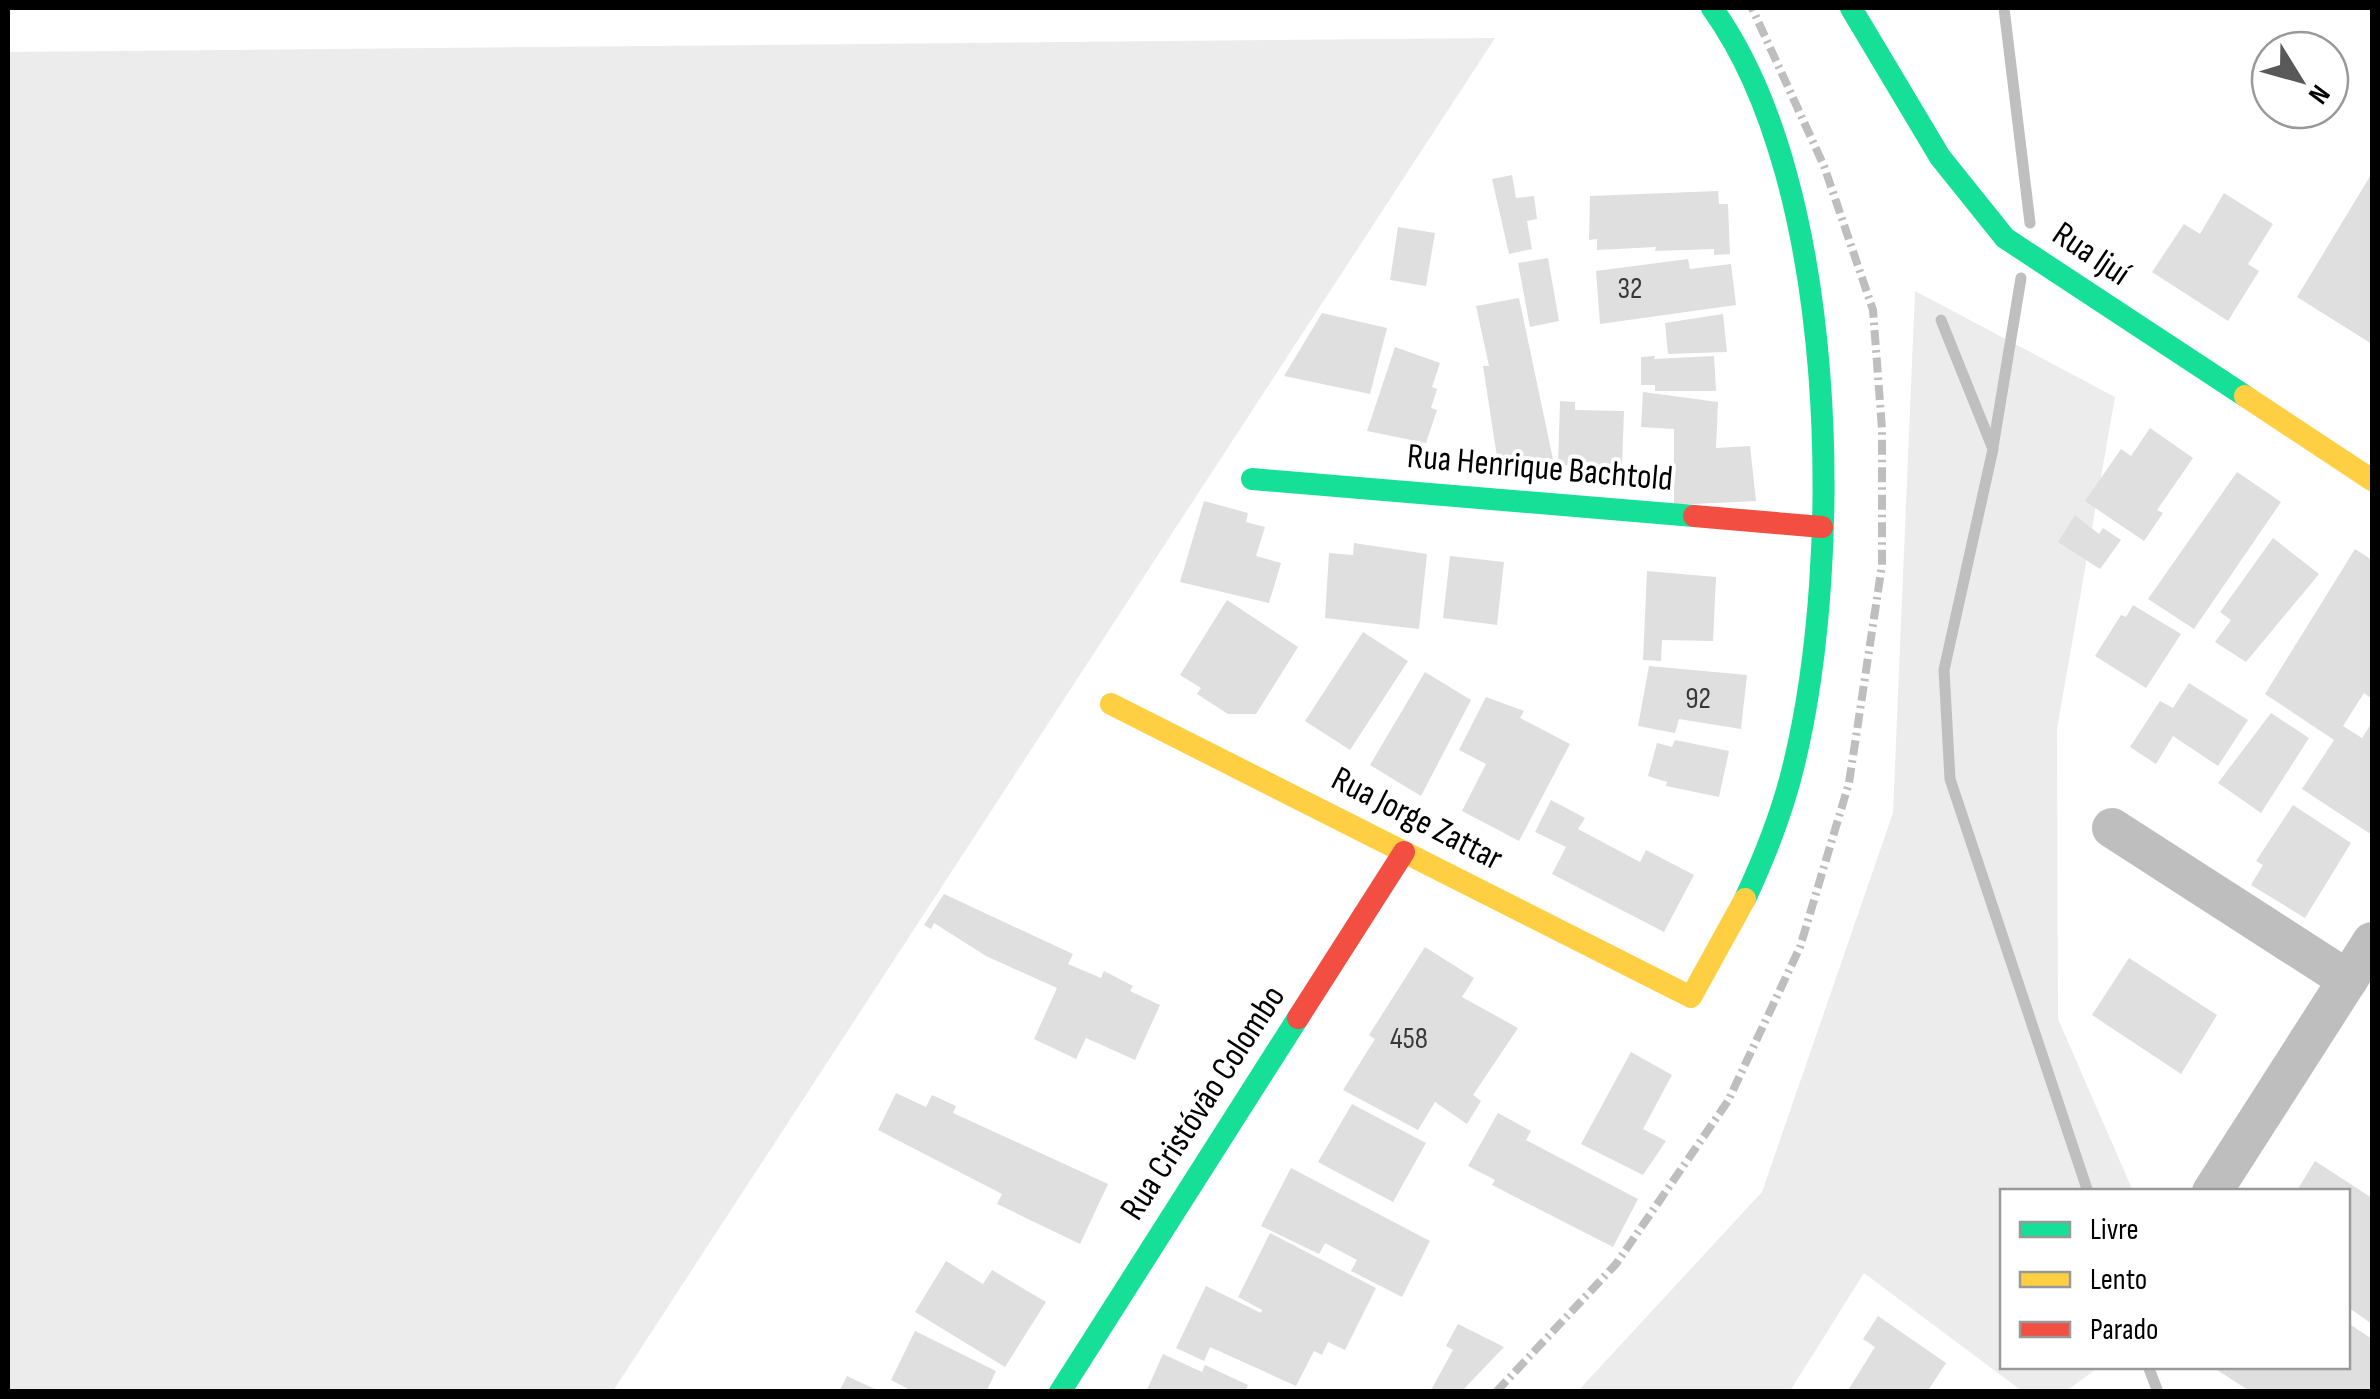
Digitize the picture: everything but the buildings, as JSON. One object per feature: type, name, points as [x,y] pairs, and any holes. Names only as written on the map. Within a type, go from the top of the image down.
[{"type":"street","points":[[1712,8],[1760,89],[1786,166],[1804,258],[1822,528]]},
{"type":"street","name":"Rua Ijuí","points":[[1851,8],[1943,165],[1974,208],[2004,238],[2372,480]]},
{"type":"street","name":"Rua Henrique Bachtold","points":[[1252,479],[1822,528]]},
{"type":"street","name":"Rua Jorge Zattar","points":[[1111,704],[1691,997],[1733,927],[1769,844],[1794,764],[1810,688],[1822,528]]},
{"type":"street","points":[[2112,828],[2348,980]]},
{"type":"street","name":"Rua Cristóvão Colombo","points":[[1060,1392],[1404,852]]},
{"type":"street","points":[[2214,1189],[2372,942]]},
{"type":"shaded area","points":[[1495,38],[613,1391],[8,1391],[8,52]]},
{"type":"shaded area","points":[[1915,291],[2115,397],[2057,729],[2058,1019],[2132,1189],[2000,1189],[2000,1369],[2096,1369],[2066,1391],[2022,1391],[1864,1273],[1790,1391],[1577,1392],[1762,1192],[1893,813]]},
{"type":"waterway","points":[[2004,8],[2030,223]]},
{"type":"waterway","points":[[1993,447],[2021,278]]},
{"type":"waterway","points":[[1941,320],[1993,449],[1944,670],[1950,779],[2087,1189]]},
{"type":"waterway","points":[[2149,1369],[2158,1392]]},
{"type":"railway","points":[[1496,1392],[1616,1264],[1728,1101],[1800,947],[1849,783],[1882,565],[1882,429],[1873,310],[1824,166],[1752,8]]},
{"type":"traffic: fast","points":[[1712,8],[1754,83],[1785,171],[1807,270],[1819,375],[1824,481],[1820,584],[1810,680],[1785,799],[1745,899]]},
{"type":"traffic: fast","points":[[1851,8],[1940,157],[2005,238],[2245,396]]},
{"type":"traffic: fast","points":[[1252,479],[1694,516]]},
{"type":"traffic: fast","points":[[1060,1392],[1298,1018]]},
{"type":"traffic: slow","points":[[2245,396],[2372,480]]},
{"type":"traffic: slow","points":[[1111,704],[1691,997],[1745,899]]},
{"type":"traffic: jam","points":[[1694,516],[1822,527]]},
{"type":"traffic: jam","points":[[1298,1018],[1404,852]]}]
